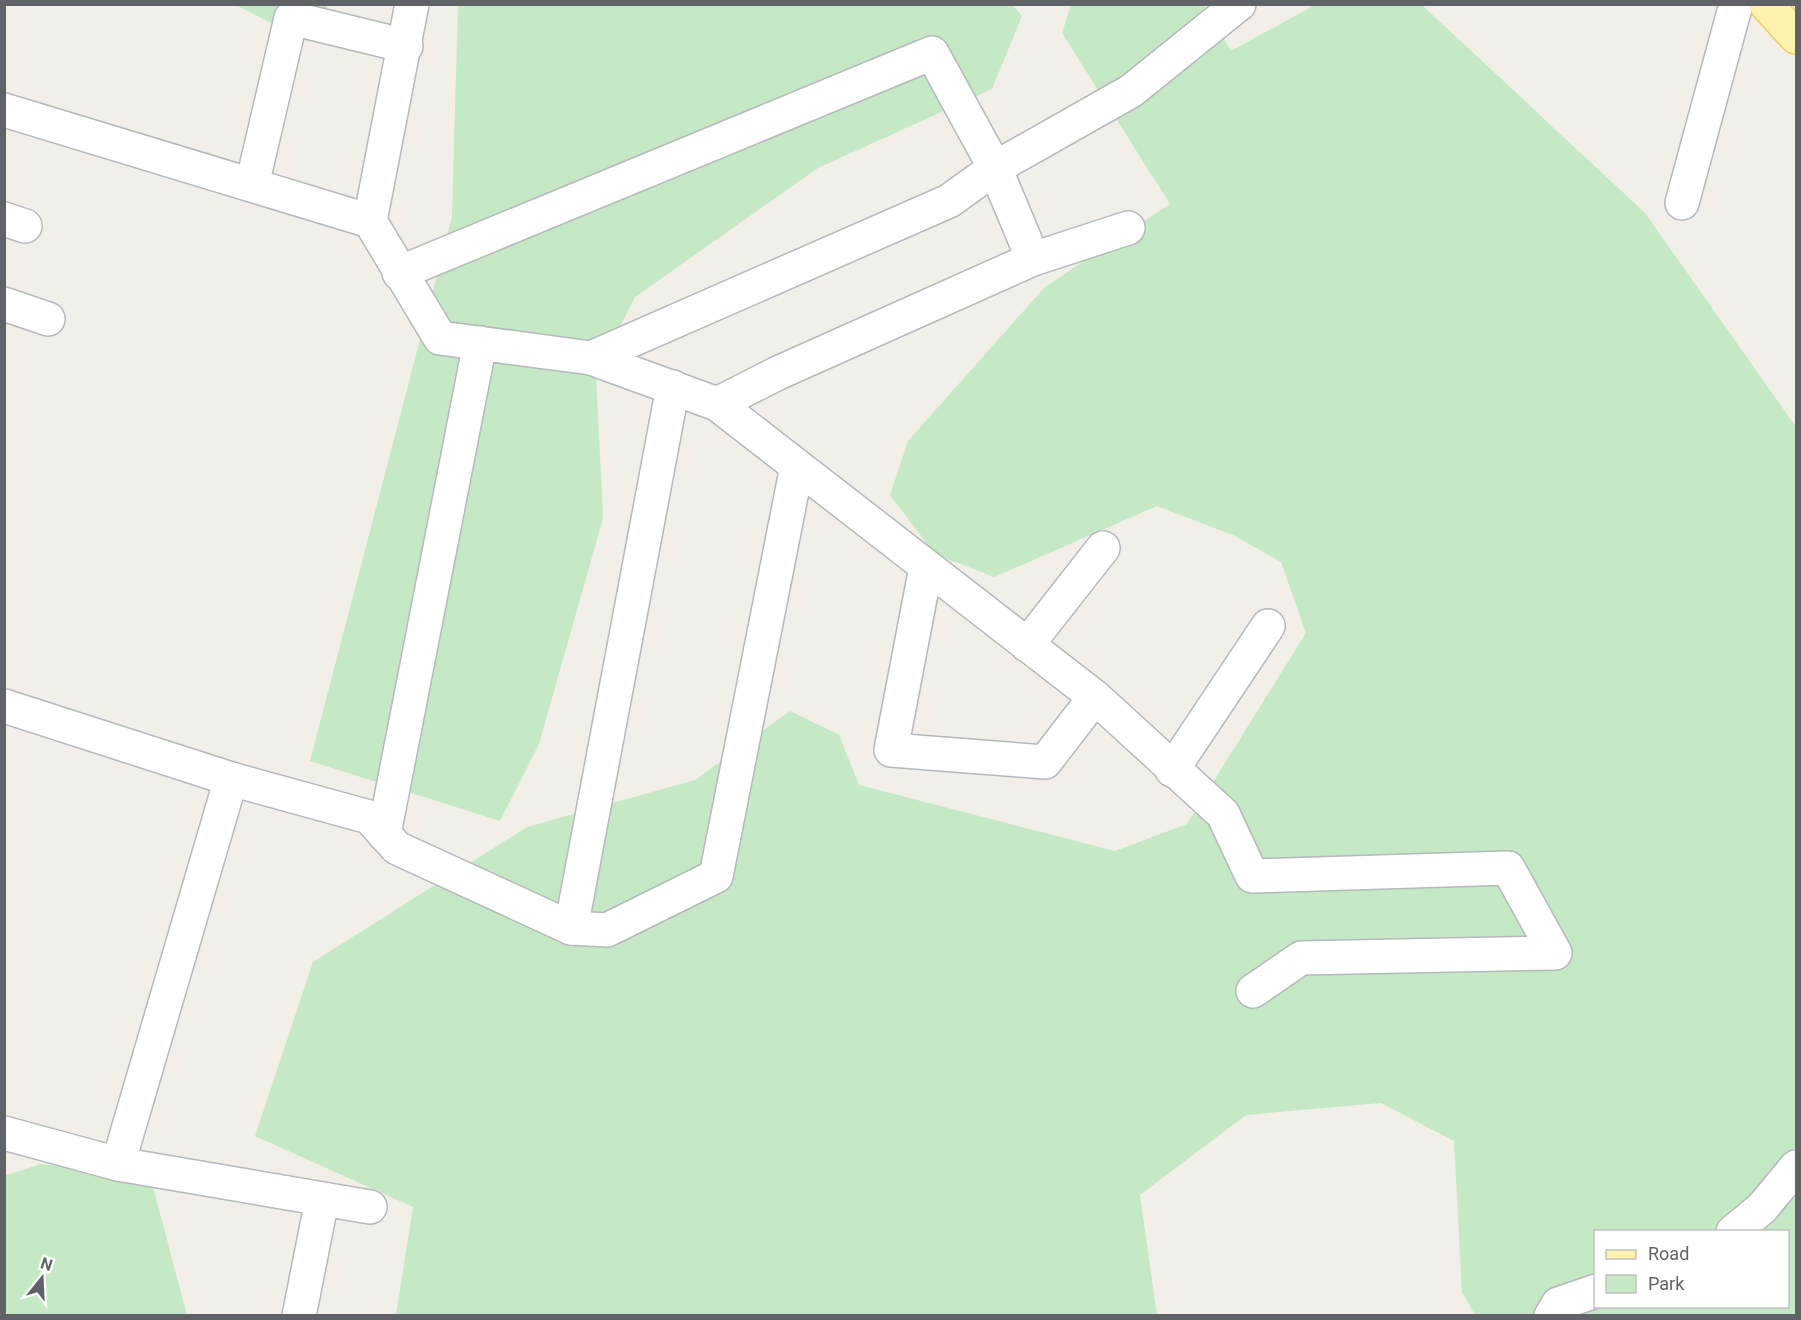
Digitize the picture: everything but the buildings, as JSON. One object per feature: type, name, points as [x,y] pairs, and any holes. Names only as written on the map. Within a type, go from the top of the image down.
[{"type":"main road","points":[[1766,4],[1797,37]]},
{"type":"street","points":[[412,4],[406,46],[370,221],[399,273],[440,338],[591,358],[717,404],[1095,697],[1172,770],[1223,814],[1252,876],[1508,868],[1555,953],[1301,958],[1253,991]]},
{"type":"street","points":[[591,358],[949,201],[995,168],[1131,91],[1239,4]]},
{"type":"street","points":[[1682,203],[1736,4]]},
{"type":"street","points":[[252,184],[291,18],[406,46]]},
{"type":"street","points":[[399,273],[932,52],[995,168],[1033,259]]},
{"type":"street","points":[[4,110],[370,221]]},
{"type":"street","points":[[717,404],[778,372],[1033,259],[1128,228]]},
{"type":"street","points":[[4,304],[48,319]]},
{"type":"street","points":[[384,834],[480,343]]},
{"type":"street","points":[[571,928],[673,387]]},
{"type":"street","points":[[4,706],[231,779],[369,817],[397,848],[571,928],[607,930],[716,876],[797,466]]},
{"type":"street","points":[[1027,645],[1102,548]]},
{"type":"street","points":[[926,567],[891,750],[1045,762],[1095,697]]},
{"type":"street","points":[[1172,770],[1268,626]]},
{"type":"street","points":[[118,1164],[231,779]]},
{"type":"street","points":[[4,1133],[118,1164],[370,1207]]},
{"type":"street","points":[[1735,1230],[1762,1208],[1797,1167]]},
{"type":"street","points":[[299,1316],[322,1200]]},
{"type":"street","points":[[1551,1316],[1558,1304],[1594,1291]]},
{"type":"green space","points":[[236,5],[328,5],[318,25],[287,31]]},
{"type":"green space","points":[[458,5],[1012,5],[1022,16],[992,89],[818,168],[635,297],[596,374],[603,518],[539,744],[500,821],[310,761],[452,217]]},
{"type":"green space","points":[[1071,5],[1204,5],[1231,51],[1315,5],[1422,5],[1645,213],[1796,427],[1796,1315],[1475,1315],[1462,1292],[1454,1141],[1381,1103],[1246,1115],[1140,1195],[1157,1316],[396,1315],[413,1207],[255,1136],[313,962],[527,827],[695,780],[790,711],[839,735],[859,785],[1115,851],[1187,824],[1306,633],[1281,562],[1235,536],[1157,506],[994,577],[935,554],[890,495],[908,441],[1045,287],[1170,204],[1062,33]]},
{"type":"green space","points":[[41,1164],[150,1176],[187,1315],[5,1315],[4,1176]]}]
